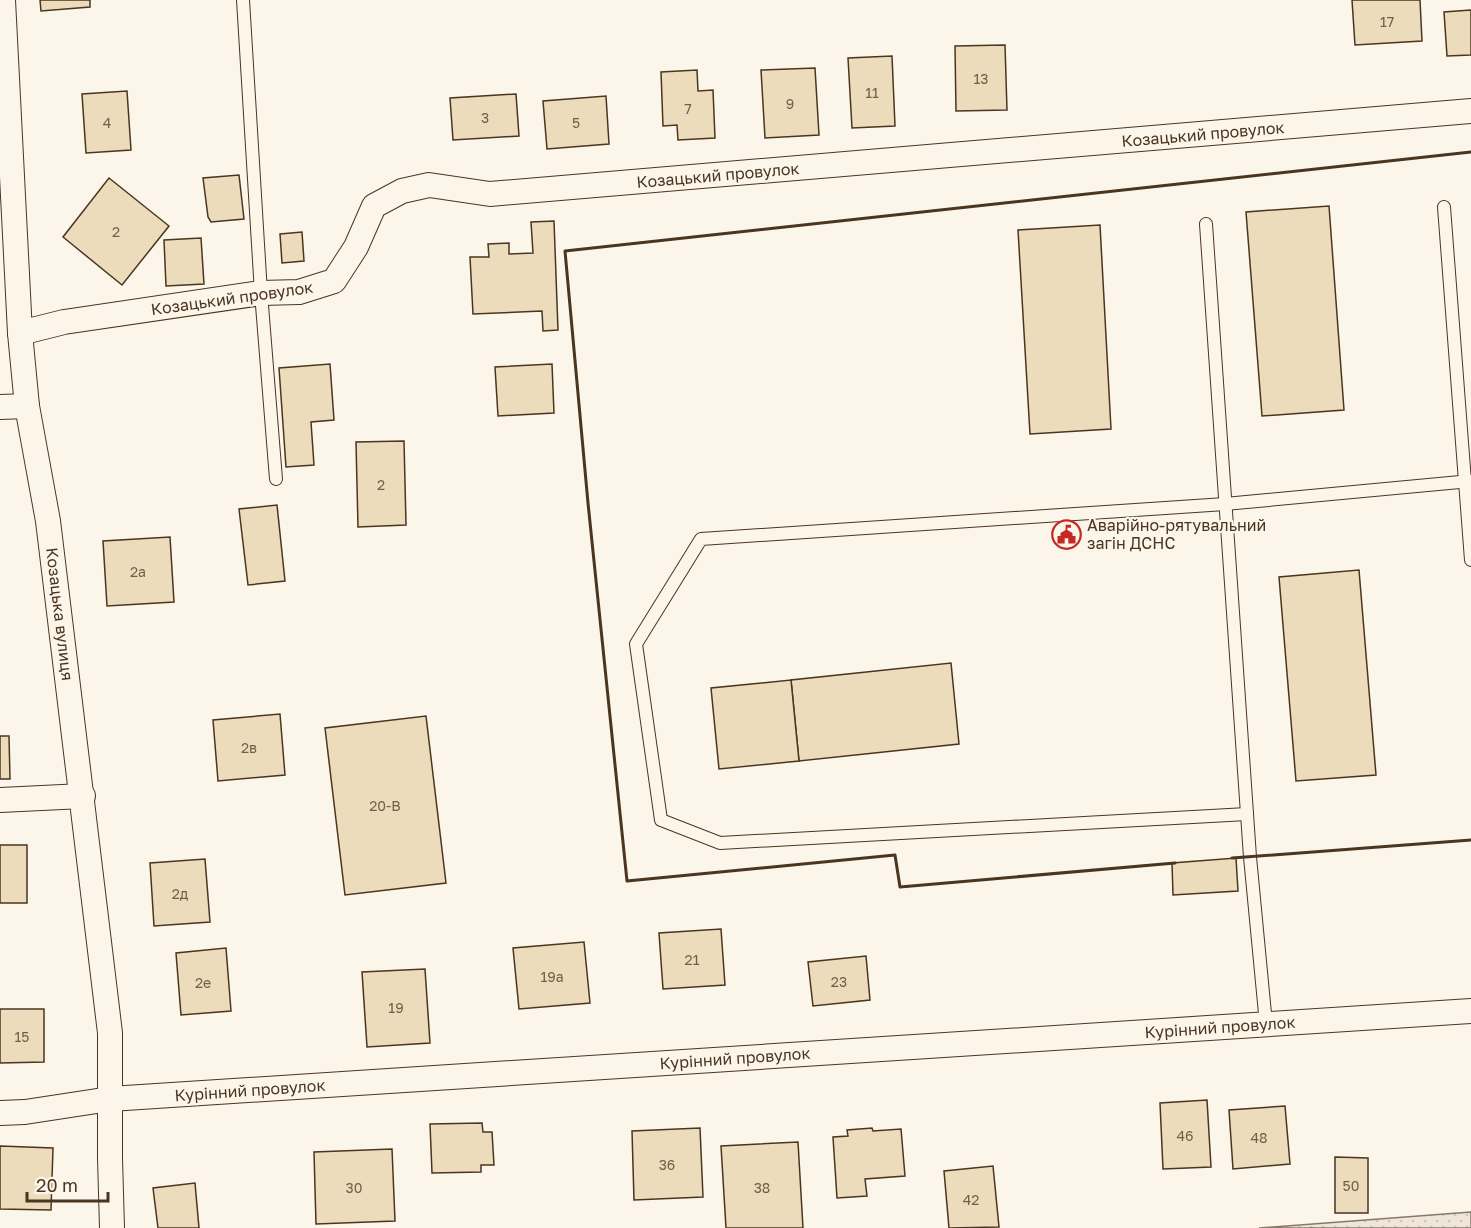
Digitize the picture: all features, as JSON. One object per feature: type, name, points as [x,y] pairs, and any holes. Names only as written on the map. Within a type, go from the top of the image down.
[{"type":"street","name":"Козацька вулиця","points":[[3,0],[20,333],[27,406],[48,521],[110,1032],[112,1228]]},
{"type":"street","name":"Козацький провулок","points":[[20,333],[64,322],[261,293],[299,292],[334,281],[356,247],[374,206],[402,191],[429,184],[490,194],[1471,111]]},
{"type":"street","points":[[0,407],[27,406]]},
{"type":"street","points":[[0,800],[83,796]]},
{"type":"street","name":"Курінний провулок","points":[[0,1113],[25,1112],[110,1099],[1471,1011]]},
{"type":"lane","points":[[243,0],[261,293],[276,479]]},
{"type":"lane","points":[[1444,207],[1468,482],[1471,560]]},
{"type":"lane","points":[[1206,224],[1247,814],[1266,1024]]},
{"type":"lane","points":[[1247,814],[720,843],[661,820],[636,644],[700,539],[1226,504],[1468,482]]},
{"type":"shaded area","points":[[1471,1212],[1471,1228],[1259,1228]]},
{"type":"building","points":[[40,0],[90,0],[90,7],[41,11]]},
{"type":"building","points":[[1352,0],[1420,0],[1422,41],[1355,45]]},
{"type":"building","points":[[1471,10],[1471,55],[1447,56],[1444,12]]},
{"type":"building","points":[[1005,45],[1007,110],[956,111],[955,46]]},
{"type":"building","points":[[892,56],[895,126],[852,128],[848,58]]},
{"type":"building","points":[[815,68],[819,135],[765,138],[761,70]]},
{"type":"building","points":[[697,70],[698,91],[713,90],[715,138],[678,140],[677,125],[663,126],[661,72]]},
{"type":"building","points":[[127,91],[131,150],[86,153],[82,94]]},
{"type":"building","points":[[516,94],[519,136],[453,140],[450,98]]},
{"type":"building","points":[[606,96],[609,144],[547,149],[543,101]]},
{"type":"building","points":[[239,175],[244,219],[211,222],[208,217],[203,178]]},
{"type":"building","points":[[109,178],[169,226],[122,285],[63,237]]},
{"type":"building","points":[[1329,206],[1344,410],[1262,416],[1246,212]]},
{"type":"building","points":[[554,221],[558,330],[543,331],[542,311],[473,314],[470,257],[489,257],[488,244],[509,243],[509,254],[533,253],[531,222]]},
{"type":"building","points":[[1100,225],[1111,429],[1030,434],[1018,230]]},
{"type":"building","points":[[302,232],[304,261],[282,263],[280,234]]},
{"type":"building","points":[[201,238],[204,284],[166,286],[164,240]]},
{"type":"building","points":[[330,364],[334,420],[311,422],[314,465],[286,467],[279,368]]},
{"type":"building","points":[[552,364],[554,413],[498,416],[495,367]]},
{"type":"building","points":[[404,441],[406,525],[358,527],[356,442]]},
{"type":"building","points":[[277,505],[285,581],[248,585],[239,509]]},
{"type":"building","points":[[170,537],[174,602],[107,606],[103,541]]},
{"type":"building","points":[[1359,570],[1376,775],[1296,781],[1279,577]]},
{"type":"building","points":[[951,663],[959,744],[799,761],[791,680]]},
{"type":"building","points":[[791,680],[799,761],[719,769],[711,688]]},
{"type":"building","points":[[280,714],[285,775],[218,781],[213,720]]},
{"type":"building","points":[[426,716],[446,883],[345,895],[325,728]]},
{"type":"building","points":[[0,736],[9,736],[10,779],[0,779]]},
{"type":"building","points":[[0,845],[27,845],[27,903],[0,903]]},
{"type":"building","points":[[1236,858],[1238,891],[1173,895],[1172,863]]},
{"type":"building","points":[[205,859],[210,922],[154,926],[150,863]]},
{"type":"building","points":[[721,929],[725,985],[663,989],[659,933]]},
{"type":"building","points":[[584,942],[590,1003],[519,1009],[513,948]]},
{"type":"building","points":[[226,948],[231,1011],[181,1015],[176,953]]},
{"type":"building","points":[[866,956],[870,1000],[813,1006],[808,962]]},
{"type":"building","points":[[425,969],[430,1043],[367,1047],[362,972]]},
{"type":"building","points":[[0,1009],[44,1009],[44,1062],[0,1063]]},
{"type":"building","points":[[1207,1100],[1211,1167],[1163,1169],[1160,1103]]},
{"type":"building","points":[[1285,1106],[1290,1164],[1233,1169],[1229,1110]]},
{"type":"building","points":[[482,1123],[483,1132],[492,1132],[494,1165],[481,1165],[481,1172],[432,1173],[430,1124]]},
{"type":"building","points":[[700,1128],[703,1197],[634,1200],[632,1131]]},
{"type":"building","points":[[872,1128],[873,1131],[901,1129],[905,1176],[865,1179],[867,1196],[837,1198],[833,1137],[848,1136],[847,1130]]},
{"type":"building","points":[[798,1142],[803,1228],[726,1228],[721,1146]]},
{"type":"building","points":[[0,1146],[53,1148],[51,1210],[0,1209]]},
{"type":"building","points":[[392,1149],[395,1221],[316,1224],[314,1152]]},
{"type":"building","points":[[1335,1157],[1368,1158],[1368,1213],[1335,1213]]},
{"type":"building","points":[[993,1166],[999,1227],[949,1228],[944,1171]]},
{"type":"building","points":[[195,1183],[199,1228],[158,1228],[153,1188]]},
{"type":"wall","points":[[1175,863],[900,887],[895,855],[627,881],[565,251],[1471,152]]},
{"type":"wall","points":[[1232,858],[1471,840]]},
{"type":"place","name":"Аварійно-рятувальний загін ДСНС","points":[[1066,534]]}]
